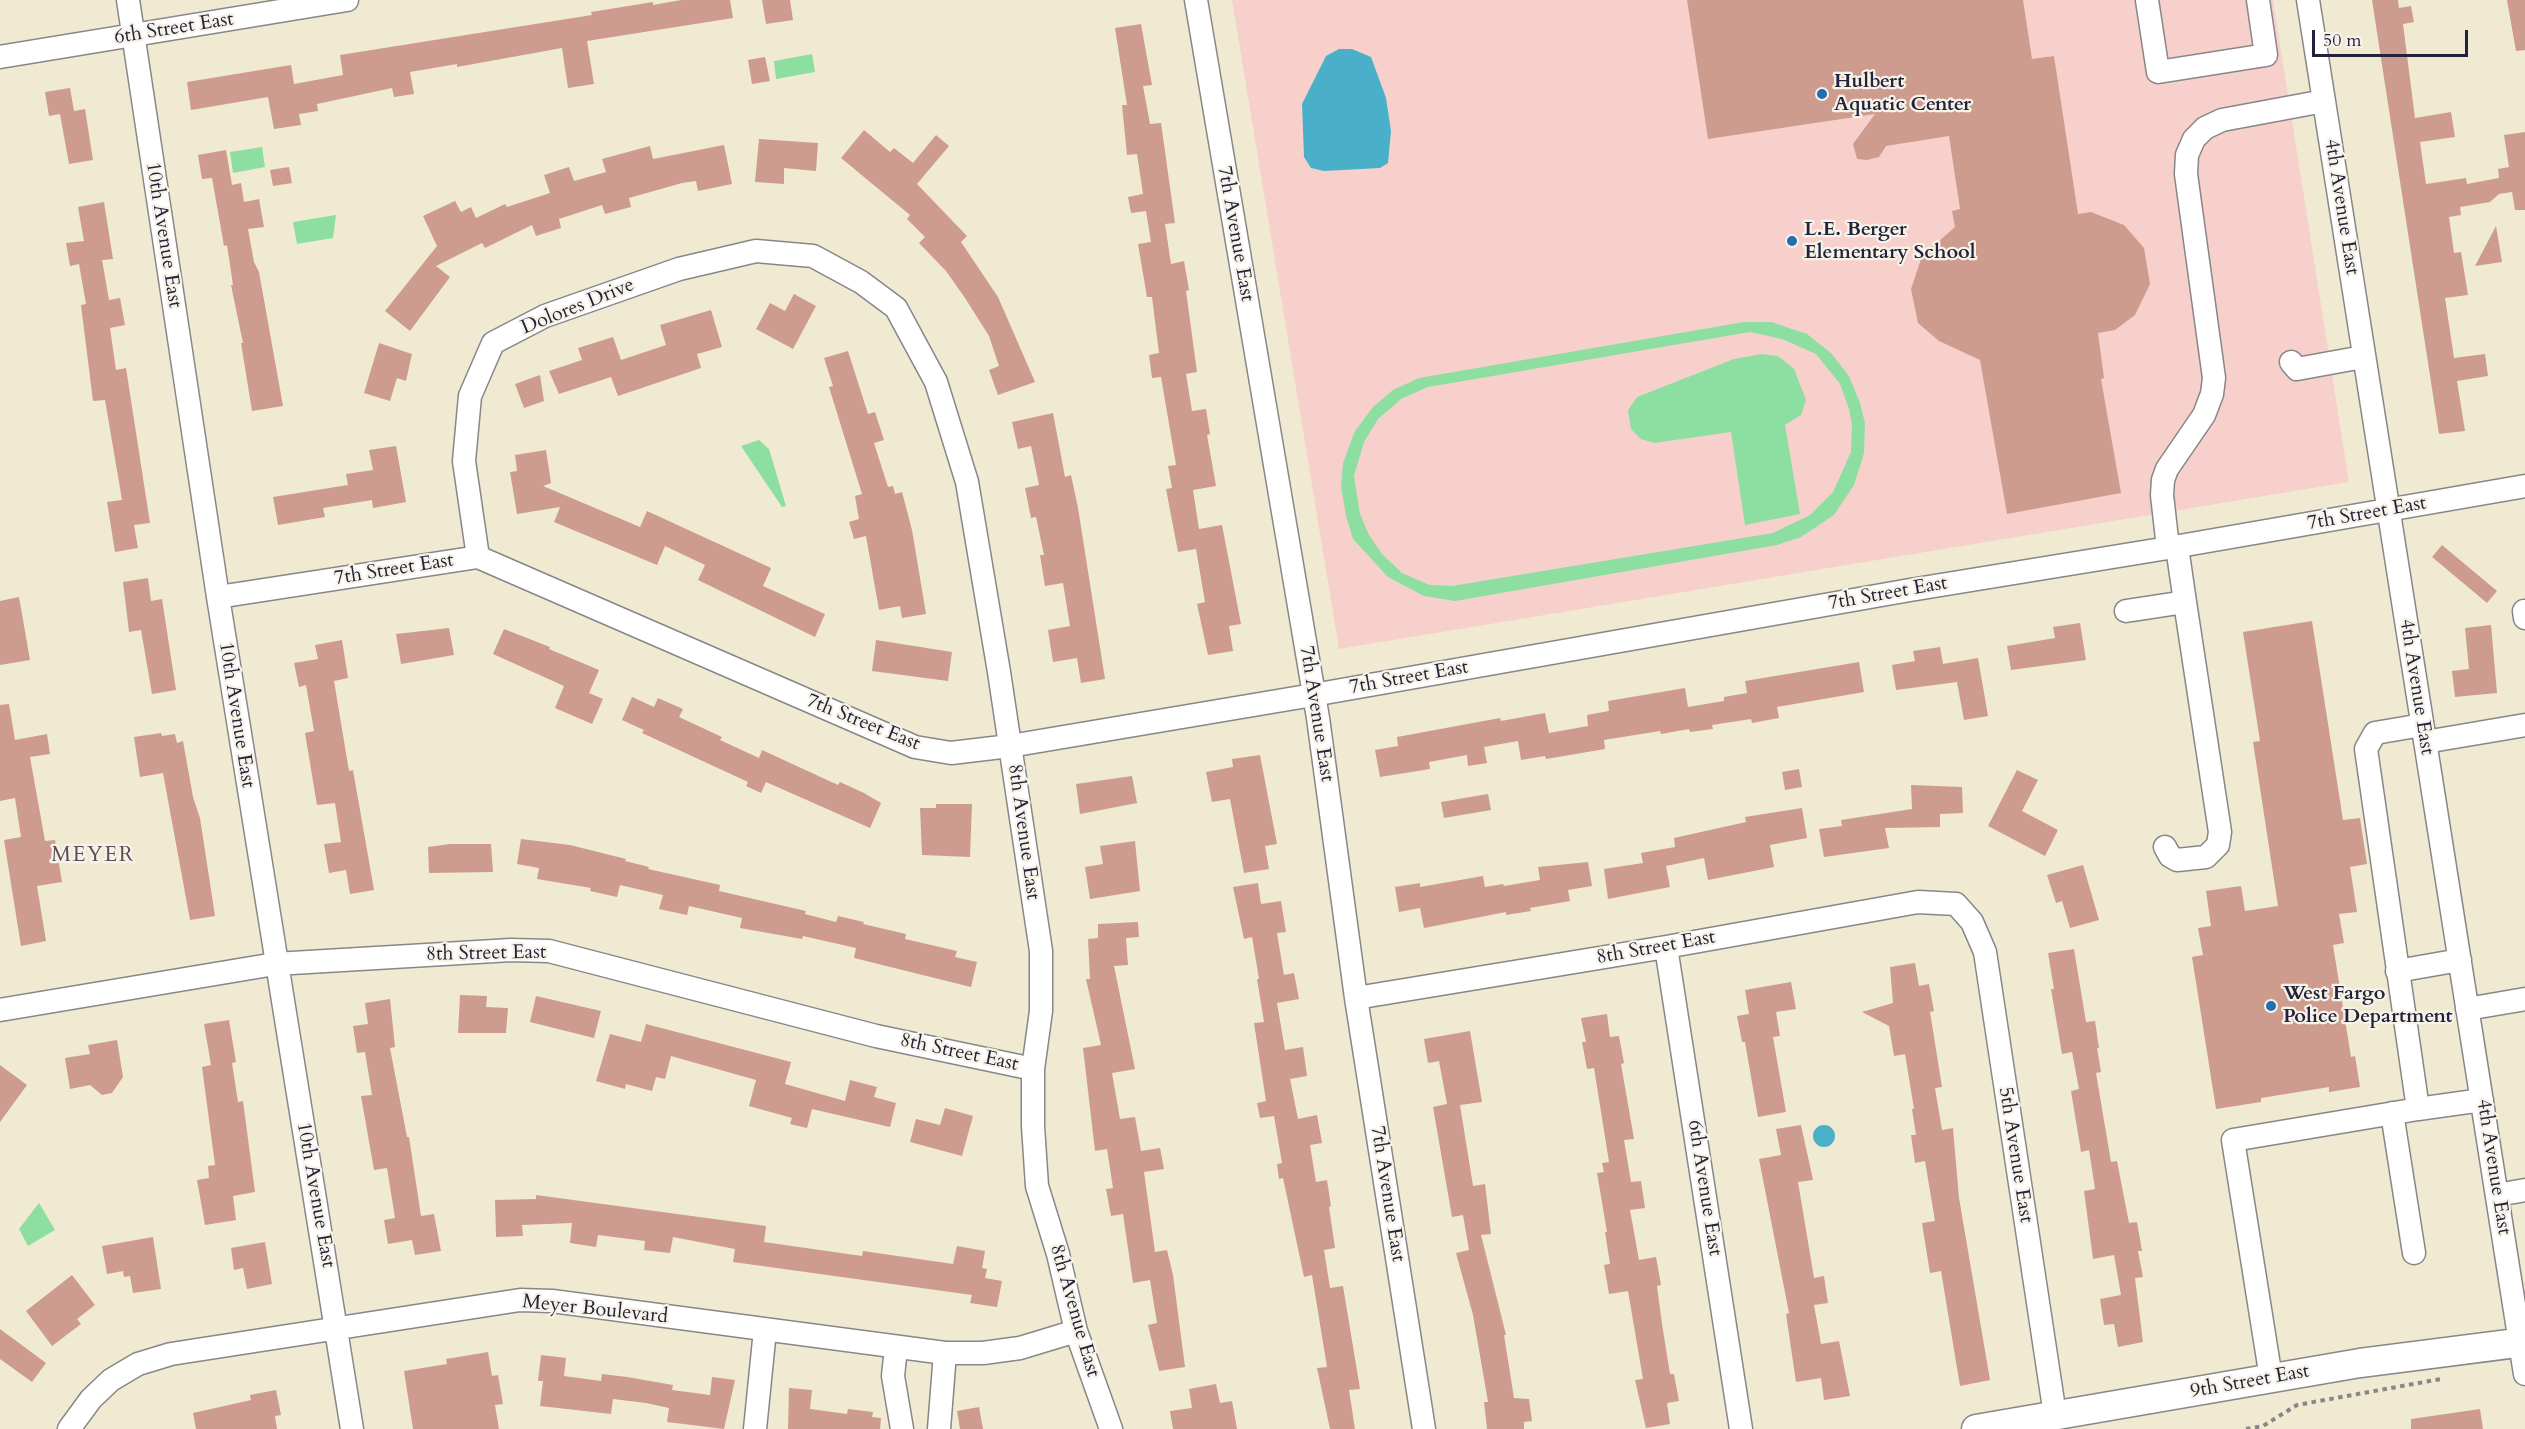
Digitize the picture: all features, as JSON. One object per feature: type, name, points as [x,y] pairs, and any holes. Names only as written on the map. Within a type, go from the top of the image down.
[{"type":"main road","name":"9th Street East","points":[[1976,1429],[2360,1363],[2523,1343]]},
{"type":"street","name":"10th Avenue East","points":[[128,0],[275,964],[352,1429]]},
{"type":"street","name":"6th Street East","points":[[0,57],[347,0]]},
{"type":"street","name":"7th Avenue East","points":[[1196,0],[1313,694],[1356,998],[1424,1429]]},
{"type":"street","points":[[2146,0],[2158,72],[2266,55],[2258,0]]},
{"type":"street","name":"4th Avenue East","points":[[2308,0],[2363,357],[2523,1343],[2525,1374]]},
{"type":"street","points":[[2165,847],[2170,856],[2177,860],[2188,861],[2206,857],[2218,845],[2220,832],[2185,602],[2162,495],[2163,480],[2167,469],[2204,415],[2212,394],[2214,378],[2186,174],[2187,155],[2194,140],[2205,128],[2222,120],[2324,101]]},
{"type":"street","name":"Dolores Drive","points":[[478,557],[464,461],[470,396],[494,343],[545,315],[679,269],[756,250],[813,255],[841,271]]},
{"type":"street","name":"8th Avenue East","points":[[841,271],[861,282],[896,308],[936,382],[967,482],[1041,951],[1041,1011],[1033,1069],[1033,1126],[1037,1186],[1058,1254],[1076,1331],[1111,1429]]},
{"type":"street","points":[[2291,362],[2297,369],[2363,357]]},
{"type":"street","name":"7th Street East","points":[[218,597],[478,557],[915,747],[951,753],[1010,746],[2525,486]]},
{"type":"street","points":[[2126,611],[2185,602]]},
{"type":"street","points":[[2418,1109],[2366,749],[2374,733],[2424,733],[2525,725]]},
{"type":"street","name":"8th Street East","points":[[1356,998],[1666,948],[1918,902],[1956,904]]},
{"type":"street","name":"5th Avenue East","points":[[1956,904],[1972,922],[1985,952],[2055,1415]]},
{"type":"street","name":"6th Avenue East","points":[[1666,948],[1741,1429]]},
{"type":"street","name":"8th Street East","points":[[0,1010],[275,964],[511,950],[549,951],[876,1036],[1033,1069]]},
{"type":"street","points":[[2397,971],[2460,960]]},
{"type":"street","points":[[2468,1009],[2525,999]]},
{"type":"street","points":[[2271,1378],[2233,1140],[2482,1100]]},
{"type":"street","points":[[2392,1113],[2414,1252]]},
{"type":"street","points":[[2498,1195],[2525,1190]]},
{"type":"street","name":"Meyer Boulevard","points":[[69,1429],[91,1399],[105,1386],[138,1364],[171,1354],[520,1300],[552,1301],[945,1353],[983,1353],[1020,1348],[1076,1331]]},
{"type":"street","points":[[755,1429],[765,1330]]},
{"type":"street","points":[[896,1348],[893,1376],[902,1429]]},
{"type":"street","points":[[939,1429],[945,1353]]},
{"type":"path","points":[[2246,1429],[2270,1423],[2297,1405],[2449,1378]]},
{"type":"shaded area","name":"L.E. Berger Elementary School","points":[[1232,0],[2273,0],[2349,482],[1339,649]]},
{"type":"green space","points":[[812,54],[815,72],[776,79],[774,61]]},
{"type":"green space","points":[[262,147],[265,167],[233,173],[230,152]]},
{"type":"green space","points":[[336,215],[333,238],[297,244],[293,222]]},
{"type":"green space","points":[[1744,322],[1771,322],[1807,334],[1831,353],[1849,376],[1865,423],[1864,453],[1854,485],[1834,515],[1801,537],[1777,545],[1455,601],[1424,596],[1388,577],[1353,539],[1341,486],[1343,463],[1355,431],[1373,407],[1393,390],[1419,378]],"holes":[[[1750,332],[1782,339],[1816,354],[1840,384],[1852,424],[1851,452],[1833,492],[1810,515],[1773,533],[1452,586],[1430,585],[1402,573],[1382,554],[1369,535],[1360,514],[1354,476],[1364,442],[1378,419],[1401,399],[1428,387]]]},
{"type":"green space","points":[[1762,354],[1778,356],[1794,369],[1806,400],[1801,415],[1785,425],[1800,514],[1745,525],[1731,432],[1654,443],[1641,439],[1631,429],[1628,410],[1637,397],[1734,359]]},
{"type":"green space","points":[[759,440],[769,449],[786,506],[782,507],[741,446]]},
{"type":"green space","points":[[39,1203],[55,1230],[28,1246],[19,1229]]},
{"type":"water","points":[[1339,49],[1352,49],[1371,57],[1386,98],[1391,131],[1388,163],[1380,168],[1324,171],[1311,168],[1304,157],[1302,104],[1326,56]]},
{"type":"water","points":[[1824,1125],[1832,1128],[1835,1136],[1832,1144],[1824,1147],[1816,1144],[1813,1136],[1816,1128]]},
{"type":"building","points":[[681,0],[730,0],[733,18],[587,41],[594,84],[568,88],[562,48],[457,67],[457,64],[410,72],[414,94],[394,97],[392,88],[317,104],[318,111],[299,114],[301,125],[274,129],[268,97],[191,110],[187,82],[291,65],[294,84],[343,75],[340,55],[592,15],[591,12],[653,2],[653,5]]},
{"type":"building","points":[[762,0],[790,0],[793,20],[766,24]]},
{"type":"building","points":[[1687,0],[2023,0],[2032,59],[2054,56],[2078,214],[2091,212],[2124,225],[2144,248],[2150,284],[2135,315],[2115,330],[2098,333],[2104,378],[2101,379],[2121,493],[2007,514],[1980,360],[1939,341],[1918,323],[1911,289],[1922,256],[1955,227],[1952,211],[1960,209],[1949,136],[1886,146],[1879,157],[1867,160],[1857,159],[1853,144],[1875,114],[1708,139]]},
{"type":"building","points":[[2372,0],[2398,0],[2399,8],[2411,6],[2414,22],[2403,24],[2415,118],[2451,112],[2455,137],[2420,142],[2426,184],[2466,178],[2467,184],[2499,178],[2498,169],[2509,167],[2504,135],[2525,132],[2525,210],[2515,210],[2512,192],[2499,194],[2490,202],[2460,207],[2461,215],[2449,217],[2454,253],[2461,252],[2468,295],[2445,298],[2454,358],[2485,354],[2488,376],[2457,381],[2465,431],[2439,434]]},
{"type":"building","points":[[2507,0],[2525,0],[2525,50],[2516,51]]},
{"type":"building","points":[[1141,24],[1152,85],[1143,86],[1150,124],[1161,123],[1175,223],[1165,224],[1171,264],[1184,261],[1189,290],[1186,291],[1197,372],[1186,374],[1192,411],[1206,409],[1210,434],[1207,435],[1216,486],[1193,490],[1199,529],[1222,525],[1241,624],[1229,626],[1233,651],[1208,655],[1197,604],[1205,602],[1196,549],[1178,552],[1166,489],[1172,488],[1168,466],[1176,465],[1161,377],[1152,378],[1149,355],[1159,353],[1152,297],[1147,297],[1138,244],[1151,242],[1146,211],[1131,213],[1128,197],[1143,194],[1137,154],[1127,155],[1122,105],[1127,105],[1115,28]]},
{"type":"building","points":[[765,57],[770,81],[752,84],[748,60]]},
{"type":"building","points":[[70,88],[74,111],[85,109],[93,160],[69,164],[60,114],[49,116],[45,92]]},
{"type":"building","points":[[864,130],[890,152],[894,148],[913,163],[936,135],[949,146],[917,184],[967,236],[961,242],[998,297],[1035,382],[998,395],[989,370],[999,366],[989,336],[946,271],[919,243],[925,237],[907,219],[910,215],[841,158]]},
{"type":"building","points":[[759,139],[818,143],[816,171],[784,168],[784,184],[755,182]]},
{"type":"building","points":[[724,145],[732,184],[698,191],[696,181],[682,183],[629,198],[631,207],[605,214],[602,205],[559,219],[561,228],[536,236],[532,225],[485,248],[482,243],[436,266],[450,277],[410,331],[385,311],[437,246],[423,216],[455,201],[461,212],[471,207],[476,218],[505,204],[507,207],[550,193],[544,175],[569,167],[574,181],[606,172],[602,159],[650,146],[653,159]]},
{"type":"building","points":[[226,150],[232,185],[241,183],[244,202],[259,199],[264,227],[248,229],[254,262],[259,272],[283,406],[252,411],[241,343],[243,343],[231,285],[233,285],[227,245],[224,246],[212,178],[202,179],[198,155]]},
{"type":"building","points":[[289,167],[292,183],[273,186],[270,170]]},
{"type":"building","points":[[104,202],[113,259],[102,260],[109,300],[120,298],[125,325],[110,328],[116,370],[126,368],[150,523],[134,525],[138,548],[115,552],[107,502],[122,500],[105,400],[93,401],[81,305],[86,304],[79,264],[70,266],[66,243],[84,241],[78,207]]},
{"type":"building","points":[[2496,226],[2502,262],[2475,266]]},
{"type":"building","points":[[794,294],[816,306],[793,349],[756,329],[770,303],[785,311]]},
{"type":"building","points":[[711,310],[722,347],[697,354],[701,368],[618,396],[611,377],[559,394],[549,371],[582,360],[578,348],[613,337],[621,360],[666,345],[660,325]]},
{"type":"building","points":[[379,343],[412,354],[406,381],[397,378],[390,401],[364,393]]},
{"type":"building","points":[[848,351],[868,414],[875,412],[884,440],[874,443],[888,487],[893,486],[895,494],[902,492],[912,530],[926,614],[902,618],[900,606],[879,610],[866,536],[854,539],[849,522],[859,519],[855,496],[862,494],[829,387],[833,386],[824,358]]},
{"type":"building","points":[[540,375],[544,401],[524,408],[515,384]]},
{"type":"building","points":[[1053,413],[1065,477],[1071,475],[1078,508],[1105,679],[1081,683],[1077,658],[1053,662],[1048,630],[1070,626],[1063,583],[1045,586],[1040,555],[1044,555],[1036,517],[1031,518],[1025,488],[1039,485],[1031,446],[1018,449],[1012,422]]},
{"type":"building","points":[[396,446],[406,502],[373,508],[372,500],[323,508],[325,517],[278,525],[273,497],[348,485],[346,474],[373,470],[369,450]]},
{"type":"building","points":[[546,450],[551,483],[543,486],[640,527],[647,511],[771,568],[763,586],[825,614],[815,637],[698,580],[705,565],[665,546],[657,565],[554,522],[560,507],[517,514],[510,472],[517,471],[515,455]]},
{"type":"building","points":[[2442,545],[2497,591],[2487,603],[2432,557]]},
{"type":"building","points":[[148,578],[151,601],[162,599],[176,690],[152,694],[141,630],[129,632],[123,582]]},
{"type":"building","points":[[19,597],[30,660],[0,665],[0,601]]},
{"type":"building","points":[[2312,621],[2343,820],[2360,818],[2367,864],[2350,867],[2357,912],[2339,914],[2344,943],[2333,945],[2351,1057],[2355,1056],[2360,1087],[2329,1092],[2329,1087],[2261,1098],[2261,1102],[2216,1109],[2192,957],[2203,955],[2198,928],[2211,926],[2206,891],[2241,886],[2245,911],[2278,906],[2253,742],[2260,741],[2243,632]]},
{"type":"building","points":[[2080,623],[2086,660],[2011,670],[2007,646],[2055,638],[2053,627]]},
{"type":"building","points":[[2491,625],[2497,693],[2455,697],[2452,671],[2469,669],[2465,628]]},
{"type":"building","points":[[449,628],[454,655],[401,664],[396,634]]},
{"type":"building","points":[[504,629],[599,670],[589,693],[603,699],[592,724],[555,708],[564,686],[493,654]]},
{"type":"building","points":[[342,640],[348,678],[334,681],[349,771],[353,770],[374,890],[350,894],[346,870],[329,873],[324,844],[341,842],[335,803],[317,805],[305,733],[314,731],[306,685],[299,687],[294,663],[318,659],[315,645]]},
{"type":"building","points":[[876,640],[952,652],[948,681],[872,671]]},
{"type":"building","points":[[1940,647],[1943,664],[1978,658],[1988,716],[1964,720],[1957,682],[1896,690],[1892,665],[1915,661],[1913,651]]},
{"type":"building","points":[[1859,662],[1864,692],[1777,707],[1779,718],[1752,723],[1751,719],[1712,725],[1713,729],[1690,732],[1689,729],[1661,734],[1660,731],[1604,740],[1605,749],[1546,759],[1545,756],[1521,760],[1518,741],[1484,747],[1487,763],[1468,766],[1467,755],[1429,762],[1430,769],[1380,777],[1375,750],[1398,746],[1397,737],[1500,718],[1501,721],[1545,713],[1549,733],[1588,726],[1587,715],[1609,711],[1608,701],[1685,688],[1688,707],[1724,701],[1724,697],[1747,693],[1745,681]]},
{"type":"building","points":[[632,697],[654,707],[658,698],[683,709],[679,717],[722,737],[720,740],[759,758],[762,750],[838,785],[840,782],[864,793],[881,803],[870,828],[766,782],[761,793],[746,786],[748,782],[642,733],[644,730],[622,720]]},
{"type":"building","points":[[9,704],[15,740],[47,734],[50,754],[30,757],[45,841],[55,840],[62,882],[37,886],[46,941],[21,946],[4,840],[21,837],[15,798],[0,801],[0,705]]},
{"type":"building","points":[[161,733],[162,736],[175,734],[177,743],[183,741],[193,797],[200,818],[215,916],[190,920],[163,773],[140,777],[134,737]]},
{"type":"building","points":[[1260,755],[1277,844],[1265,846],[1269,869],[1244,873],[1230,799],[1212,802],[1206,772],[1233,767],[1232,759]]},
{"type":"building","points":[[1799,769],[1802,787],[1785,790],[1782,772]]},
{"type":"building","points":[[2017,770],[2038,780],[2022,811],[2058,830],[2045,856],[1988,826]]},
{"type":"building","points":[[1132,776],[1137,803],[1080,814],[1076,784]]},
{"type":"building","points":[[1911,785],[1962,787],[1963,813],[1940,814],[1940,827],[1885,828],[1889,848],[1824,857],[1819,829],[1842,826],[1841,820],[1912,809]]},
{"type":"building","points":[[1488,794],[1491,810],[1444,818],[1441,802]]},
{"type":"building","points":[[936,804],[972,804],[970,857],[922,855],[920,808],[936,808]]},
{"type":"building","points":[[1802,808],[1807,838],[1770,845],[1774,867],[1708,880],[1704,858],[1666,866],[1670,887],[1608,899],[1604,869],[1643,863],[1641,853],[1675,847],[1674,838],[1746,822],[1745,817]]},
{"type":"building","points":[[521,839],[570,845],[626,859],[625,861],[649,867],[648,869],[720,885],[719,891],[806,911],[805,914],[836,922],[838,916],[906,934],[905,939],[957,951],[955,957],[977,962],[971,987],[854,958],[856,948],[803,936],[802,939],[740,928],[742,918],[689,906],[687,915],[659,909],[663,895],[620,885],[617,897],[590,891],[591,888],[537,879],[539,868],[517,864]]},
{"type":"building","points":[[1135,841],[1140,891],[1090,899],[1085,867],[1103,864],[1100,846]]},
{"type":"building","points":[[450,844],[491,844],[493,872],[429,873],[428,847]]},
{"type":"building","points":[[1588,862],[1592,886],[1568,890],[1570,901],[1530,908],[1531,911],[1506,915],[1506,912],[1424,928],[1420,908],[1399,912],[1395,887],[1420,883],[1420,887],[1483,876],[1485,887],[1503,884],[1504,886],[1540,880],[1538,867]]},
{"type":"building","points":[[2083,865],[2099,920],[2070,928],[2062,901],[2056,903],[2047,875]]},
{"type":"building","points":[[1258,883],[1261,904],[1281,901],[1286,932],[1277,933],[1284,975],[1294,973],[1299,999],[1277,1003],[1285,1050],[1303,1047],[1307,1076],[1290,1079],[1298,1119],[1317,1115],[1322,1143],[1310,1145],[1316,1182],[1327,1180],[1335,1248],[1324,1250],[1330,1288],[1343,1286],[1360,1389],[1349,1390],[1355,1429],[1330,1429],[1317,1368],[1327,1367],[1312,1275],[1304,1277],[1283,1178],[1279,1179],[1277,1164],[1282,1163],[1274,1116],[1260,1118],[1257,1103],[1266,1101],[1254,1023],[1264,1022],[1252,937],[1244,939],[1233,887]]},
{"type":"building","points":[[1138,922],[1139,937],[1126,938],[1128,965],[1114,966],[1135,1069],[1112,1073],[1120,1119],[1135,1117],[1141,1151],[1160,1148],[1164,1169],[1144,1172],[1155,1252],[1167,1250],[1173,1275],[1185,1367],[1159,1371],[1148,1325],[1157,1323],[1150,1280],[1133,1283],[1123,1214],[1111,1216],[1106,1189],[1113,1188],[1107,1149],[1095,1151],[1083,1048],[1101,1045],[1086,979],[1090,979],[1088,939],[1098,938],[1098,924]]},
{"type":"building","points":[[2074,949],[2086,1022],[2095,1021],[2101,1072],[2096,1073],[2111,1162],[2117,1161],[2129,1223],[2137,1222],[2142,1251],[2138,1251],[2143,1277],[2135,1278],[2143,1342],[2118,1347],[2114,1324],[2104,1325],[2100,1299],[2121,1295],[2114,1255],[2093,1259],[2084,1191],[2095,1189],[2089,1150],[2081,1152],[2071,1091],[2079,1089],[2072,1052],[2062,1054],[2051,989],[2054,989],[2048,953]]},
{"type":"building","points":[[1915,963],[1919,986],[1929,984],[1934,1011],[1930,1012],[1942,1087],[1935,1088],[1942,1130],[1953,1128],[1959,1198],[1990,1380],[1960,1386],[1941,1271],[1930,1273],[1928,1261],[1922,1223],[1935,1221],[1925,1161],[1915,1163],[1911,1135],[1916,1135],[1912,1109],[1914,1109],[1905,1054],[1894,1056],[1889,1026],[1862,1012],[1893,1003],[1890,967]]},
{"type":"building","points":[[1791,982],[1796,1009],[1776,1012],[1780,1036],[1773,1037],[1786,1112],[1758,1117],[1745,1042],[1742,1042],[1737,1016],[1749,1014],[1745,990]]},
{"type":"building","points":[[460,995],[487,996],[486,1007],[508,1008],[506,1033],[458,1033]]},
{"type":"building","points":[[536,996],[601,1011],[594,1038],[530,1022]]},
{"type":"building","points":[[390,999],[395,1047],[390,1048],[407,1137],[409,1137],[421,1216],[434,1214],[441,1251],[415,1255],[412,1240],[388,1244],[384,1220],[395,1218],[387,1168],[374,1170],[361,1096],[372,1095],[365,1052],[357,1053],[353,1026],[368,1024],[365,1003]]},
{"type":"building","points":[[1607,1014],[1610,1037],[1619,1036],[1624,1063],[1621,1064],[1634,1139],[1624,1140],[1631,1182],[1641,1181],[1645,1208],[1630,1210],[1639,1260],[1656,1257],[1661,1285],[1657,1286],[1662,1324],[1670,1374],[1674,1374],[1679,1401],[1667,1403],[1670,1424],[1646,1428],[1635,1380],[1643,1379],[1628,1291],[1609,1294],[1604,1265],[1610,1264],[1597,1173],[1604,1172],[1602,1163],[1609,1162],[1594,1068],[1587,1069],[1582,1042],[1586,1042],[1581,1018]]},
{"type":"building","points":[[229,1020],[236,1062],[232,1063],[238,1102],[243,1101],[255,1192],[233,1196],[236,1220],[205,1225],[197,1180],[209,1178],[208,1166],[215,1165],[202,1067],[211,1065],[204,1024]]},
{"type":"building","points":[[646,1024],[791,1062],[785,1084],[845,1101],[850,1080],[877,1087],[874,1097],[896,1103],[890,1127],[812,1109],[807,1128],[790,1124],[792,1118],[749,1106],[756,1080],[671,1056],[665,1079],[656,1077],[652,1091],[626,1084],[625,1089],[596,1081],[610,1034],[641,1042]]},
{"type":"building","points":[[1470,1031],[1482,1102],[1460,1105],[1473,1186],[1485,1184],[1491,1234],[1481,1235],[1506,1335],[1504,1335],[1514,1398],[1529,1399],[1532,1421],[1524,1422],[1524,1429],[1487,1429],[1484,1402],[1488,1402],[1473,1315],[1456,1253],[1469,1250],[1463,1215],[1452,1217],[1433,1107],[1447,1104],[1439,1061],[1428,1063],[1424,1039]]},
{"type":"building","points":[[117,1040],[123,1077],[112,1093],[102,1095],[90,1085],[70,1089],[65,1058],[90,1054],[88,1045]]},
{"type":"building","points":[[0,1065],[27,1085],[0,1122]]},
{"type":"building","points":[[945,1108],[973,1116],[962,1156],[910,1142],[916,1119],[940,1125]]},
{"type":"building","points":[[1801,1125],[1813,1180],[1798,1182],[1814,1278],[1824,1276],[1828,1303],[1814,1305],[1821,1344],[1839,1341],[1850,1396],[1824,1400],[1821,1378],[1796,1382],[1786,1314],[1789,1313],[1759,1159],[1781,1155],[1776,1129]]},
{"type":"building","points":[[536,1195],[766,1226],[764,1242],[862,1256],[863,1251],[953,1264],[957,1246],[985,1251],[982,1268],[987,1269],[985,1278],[1002,1281],[997,1307],[970,1303],[972,1295],[733,1262],[735,1249],[673,1237],[670,1253],[644,1250],[645,1241],[598,1235],[596,1247],[570,1243],[572,1223],[522,1225],[523,1236],[496,1237],[495,1200],[536,1199]]},
{"type":"building","points":[[153,1237],[161,1289],[133,1293],[130,1276],[124,1277],[123,1271],[107,1274],[102,1246]]},
{"type":"building","points":[[265,1242],[272,1284],[247,1289],[243,1268],[234,1270],[231,1248]]},
{"type":"building","points":[[72,1275],[95,1305],[77,1319],[81,1324],[52,1346],[26,1311]]},
{"type":"building","points":[[0,1329],[46,1363],[32,1382],[0,1359]]},
{"type":"building","points":[[488,1352],[492,1376],[498,1375],[503,1404],[495,1405],[499,1429],[413,1429],[404,1371],[447,1364],[446,1359]]},
{"type":"building","points":[[541,1355],[566,1358],[564,1376],[601,1381],[602,1374],[627,1377],[673,1385],[672,1390],[710,1395],[712,1377],[735,1380],[724,1429],[667,1422],[669,1408],[646,1403],[613,1399],[611,1414],[540,1406],[543,1381],[538,1381]]},
{"type":"building","points":[[1216,1384],[1220,1403],[1232,1401],[1237,1429],[1173,1429],[1170,1411],[1192,1408],[1189,1389]]},
{"type":"building","points":[[789,1388],[812,1390],[810,1409],[847,1414],[848,1409],[873,1412],[872,1417],[881,1418],[880,1429],[788,1429]]},
{"type":"building","points":[[276,1390],[281,1415],[275,1416],[277,1429],[196,1429],[193,1413],[251,1400],[250,1395]]},
{"type":"building","points":[[979,1407],[983,1429],[960,1429],[957,1411]]},
{"type":"building","points":[[2480,1409],[2483,1429],[2411,1429],[2411,1419]]},
{"type":"place","name":"Hulbert Aquatic Center","points":[[1822,94]]},
{"type":"place","name":"L.E. Berger Elementary School","points":[[1792,241]]},
{"type":"place","name":"West Fargo Police Department","points":[[2271,1006]]},
{"type":"district","name":"MEYER","points":[[93,856]]}]
